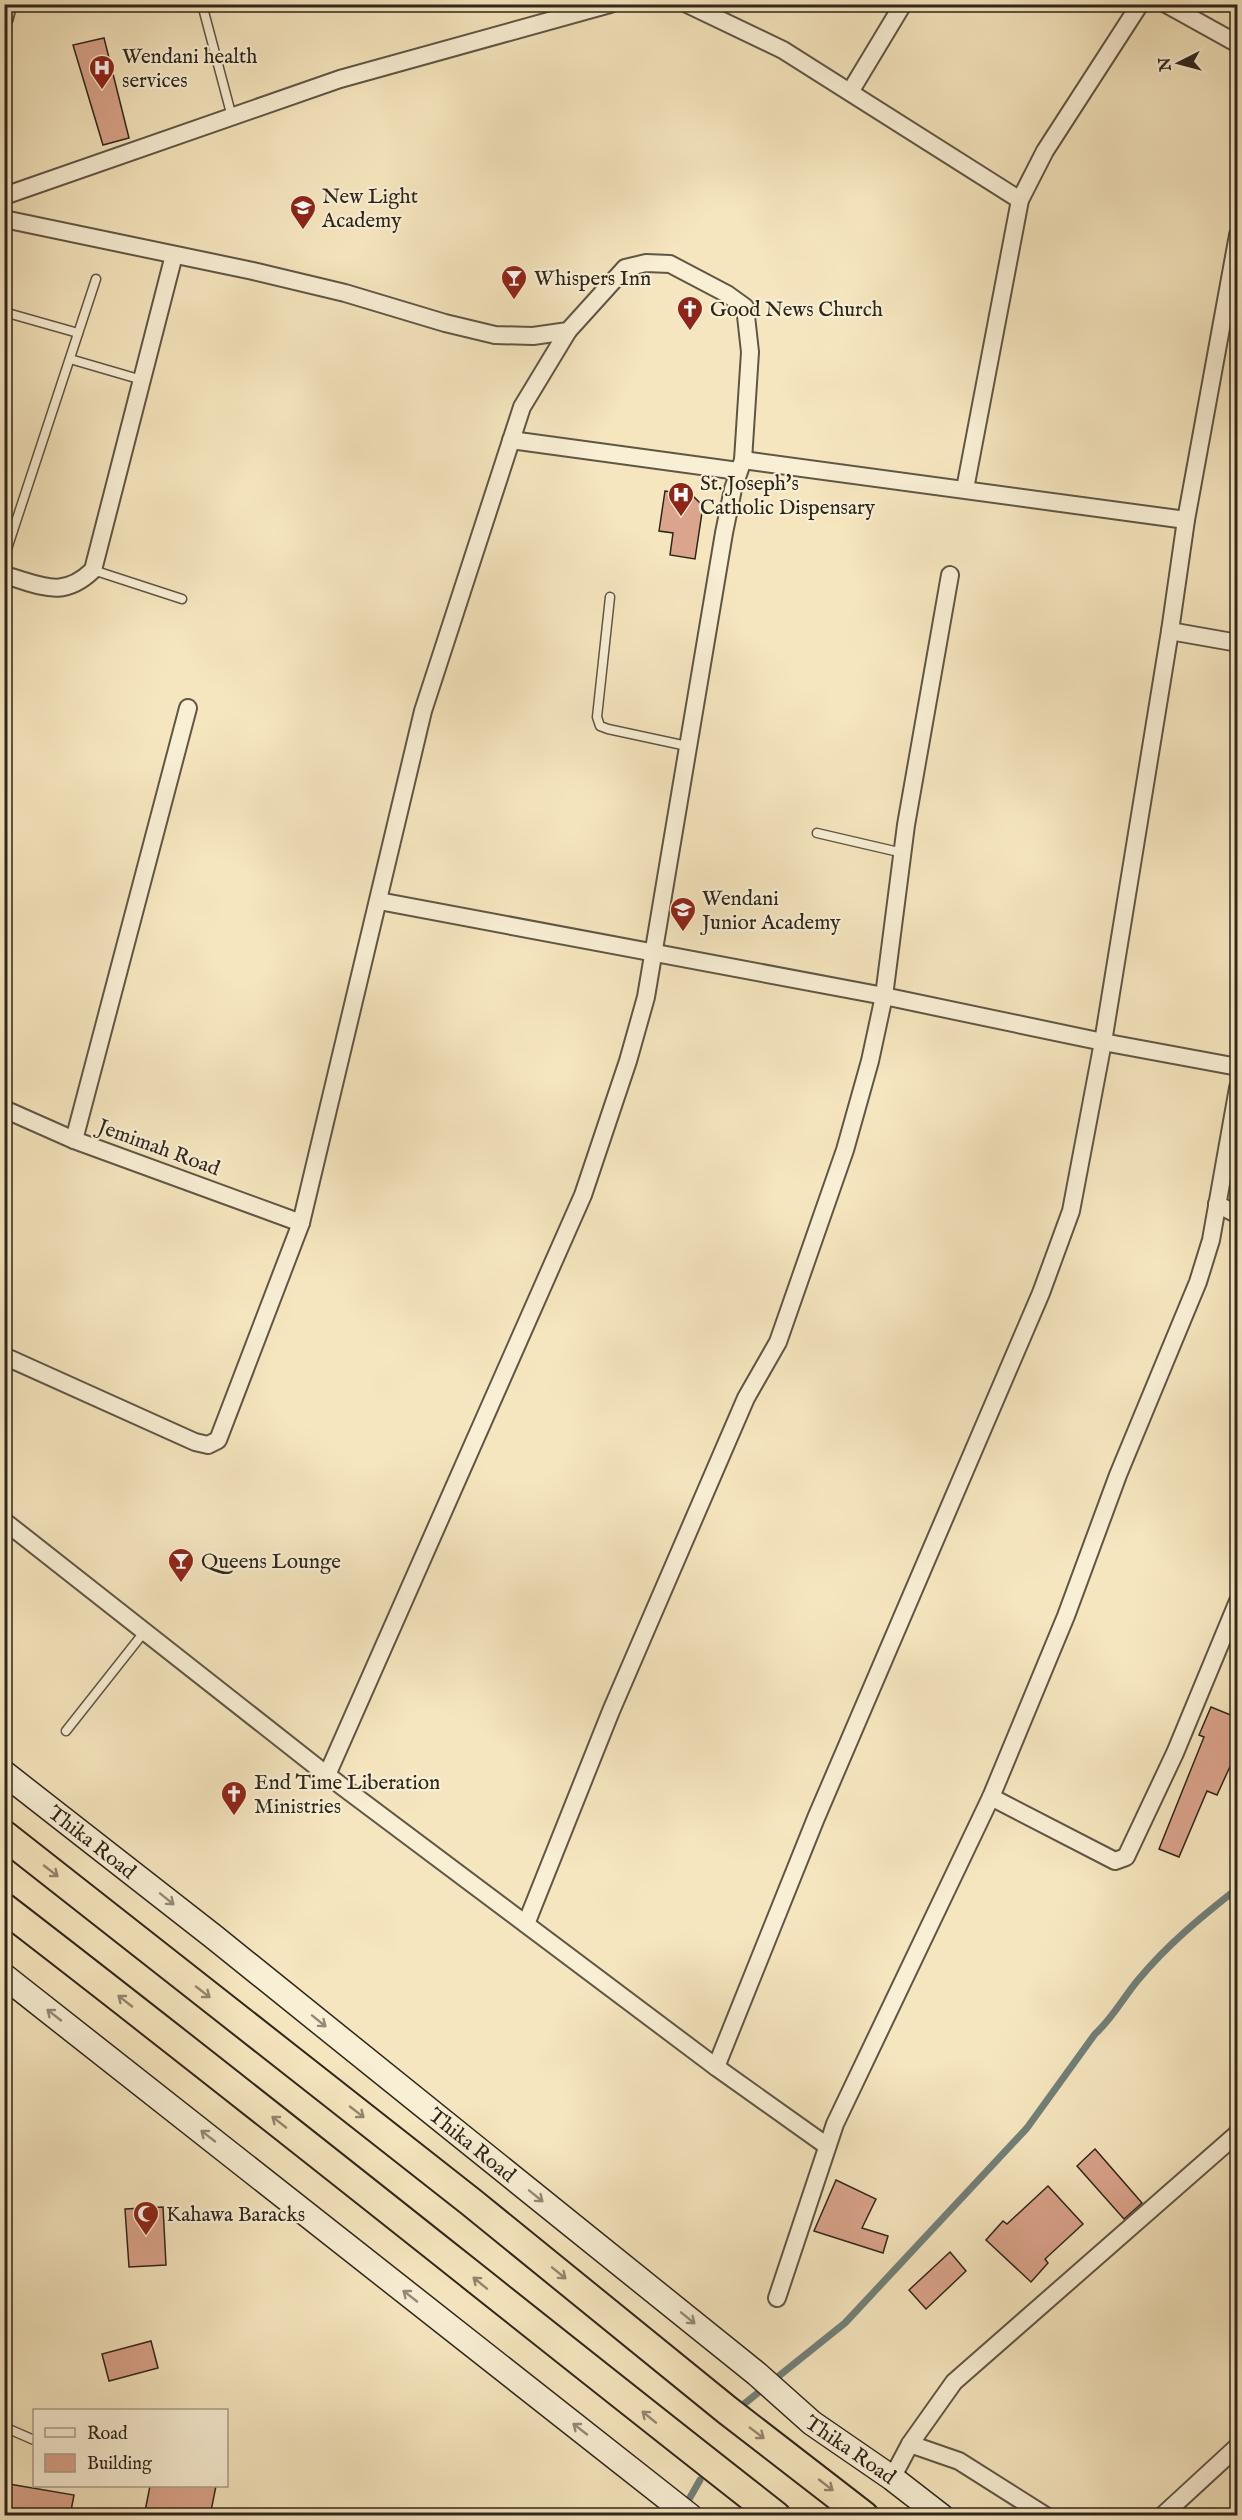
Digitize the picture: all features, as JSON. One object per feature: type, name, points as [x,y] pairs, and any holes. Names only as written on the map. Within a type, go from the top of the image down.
[{"type":"highway","name":"Thika Road","points":[[4,1834],[471,2202],[727,2410],[864,2516]]},
{"type":"highway","points":[[4,1908],[297,2136],[776,2516]]},
{"type":"main road","name":"Thika Road","points":[[4,1773],[214,1937],[757,2374],[812,2423],[892,2478],[941,2516]]},
{"type":"main road","points":[[4,1976],[683,2510]]},
{"type":"street","points":[[4,19],[8,4]]},
{"type":"street","points":[[4,196],[340,80],[610,4]]},
{"type":"street","points":[[687,4],[783,50],[1020,200]]},
{"type":"street","points":[[850,92],[903,4]]},
{"type":"street","points":[[965,489],[1020,200],[1045,151],[1140,4]]},
{"type":"street","points":[[1166,4],[1238,44]]},
{"type":"street","points":[[4,219],[345,293],[445,323],[495,335],[533,336],[568,331]]},
{"type":"street","points":[[716,2067],[816,1818],[1060,1244],[1071,1211],[1103,1042],[1186,520],[1238,235]]},
{"type":"street","points":[[4,575],[58,590],[81,581],[93,570],[174,255]]},
{"type":"street","points":[[4,1356],[195,1442],[208,1445],[218,1440],[301,1223],[423,711],[522,407],[568,331],[625,268],[646,263],[670,264],[718,289],[745,307],[750,352],[741,466],[724,533],[646,997],[628,1061],[583,1195],[327,1775]]},
{"type":"street","points":[[511,440],[716,466],[741,466],[965,489],[1186,520]]},
{"type":"street","points":[[526,1924],[616,1700],[746,1398],[778,1342],[845,1150],[870,1061],[884,996],[903,853],[950,575]]},
{"type":"street","points":[[1170,631],[1238,643]]},
{"type":"street","points":[[74,1140],[188,708]]},
{"type":"street","points":[[379,901],[884,996],[1103,1042],[1238,1067]]},
{"type":"street","points":[[777,2298],[827,2146],[991,1797],[1066,1616],[1118,1475],[1198,1282],[1211,1240],[1238,1088]]},
{"type":"street","name":"Jemimah Road","points":[[4,1109],[74,1140],[301,1223]]},
{"type":"street","points":[[1217,1204],[1238,1215]]},
{"type":"street","points":[[4,1521],[327,1775],[716,2067],[827,2146]]},
{"type":"street","points":[[991,1797],[1115,1861],[1126,1857],[1175,1753],[1238,1601]]},
{"type":"street","points":[[892,2478],[910,2444],[954,2382],[1238,2133]]},
{"type":"street","points":[[910,2444],[959,2461],[1046,2516]]},
{"type":"street","points":[[1161,2516],[1238,2446]]},
{"type":"lane","points":[[203,8],[232,117]]},
{"type":"lane","points":[[4,558],[96,279]]},
{"type":"lane","points":[[4,312],[78,333]]},
{"type":"lane","points":[[70,359],[142,380]]},
{"type":"lane","points":[[93,570],[182,598]]},
{"type":"lane","points":[[610,597],[597,717],[600,726],[687,746]]},
{"type":"lane","points":[[817,833],[903,853]]},
{"type":"lane","points":[[66,1731],[145,1631]]},
{"type":"lane","points":[[4,2427],[33,2440]]},
{"type":"building","name":"Wendani health services","points":[[104,38],[129,138],[103,145],[73,45]]},
{"type":"building","name":"St. Joseph's Catholic Dispensary","points":[[665,491],[692,495],[703,506],[695,559],[670,555],[673,533],[659,531]]},
{"type":"building","points":[[1211,1707],[1238,1718],[1238,1749],[1217,1795],[1207,1791],[1179,1857],[1159,1849],[1204,1737],[1199,1735]]},
{"type":"building","points":[[1095,2149],[1142,2203],[1124,2219],[1077,2166]]},
{"type":"building","points":[[836,2180],[876,2199],[862,2228],[888,2236],[883,2253],[814,2231]]},
{"type":"building","points":[[1048,2186],[1083,2224],[1045,2259],[1048,2263],[1031,2282],[986,2240],[1003,2221],[1007,2224]]},
{"type":"building","name":"Kahawa Baracks","points":[[163,2207],[166,2265],[129,2267],[125,2209]]},
{"type":"building","points":[[950,2252],[966,2271],[926,2309],[909,2290]]},
{"type":"building","points":[[151,2341],[158,2368],[109,2381],[102,2354]]},
{"type":"building","points":[[9,2484],[74,2495],[70,2516],[4,2516]]},
{"type":"building","points":[[150,2487],[216,2487],[210,2516],[144,2516]]},
{"type":"waterway","points":[[744,2404],[845,2323],[1027,2128],[1095,2034],[1149,1967],[1185,1931],[1238,1888]]},
{"type":"waterway","points":[[682,2506],[688,2501],[700,2480]]},
{"type":"place","name":"Wendani health services","points":[[102,91]]},
{"type":"place","name":"New Light Academy","points":[[303,231]]},
{"type":"place","name":"Whispers Inn","points":[[514,301]]},
{"type":"place","name":"Good News Church","points":[[690,332]]},
{"type":"place","name":"St. Joseph's Catholic Dispensary","points":[[681,518]]},
{"type":"place","name":"Wendani Junior Academy","points":[[683,933]]},
{"type":"place","name":"Queens Lounge","points":[[181,1584]]},
{"type":"place","name":"End Time Liberation Ministries","points":[[234,1817]]},
{"type":"place","name":"Kahawa Baracks","points":[[146,2237]]}]
